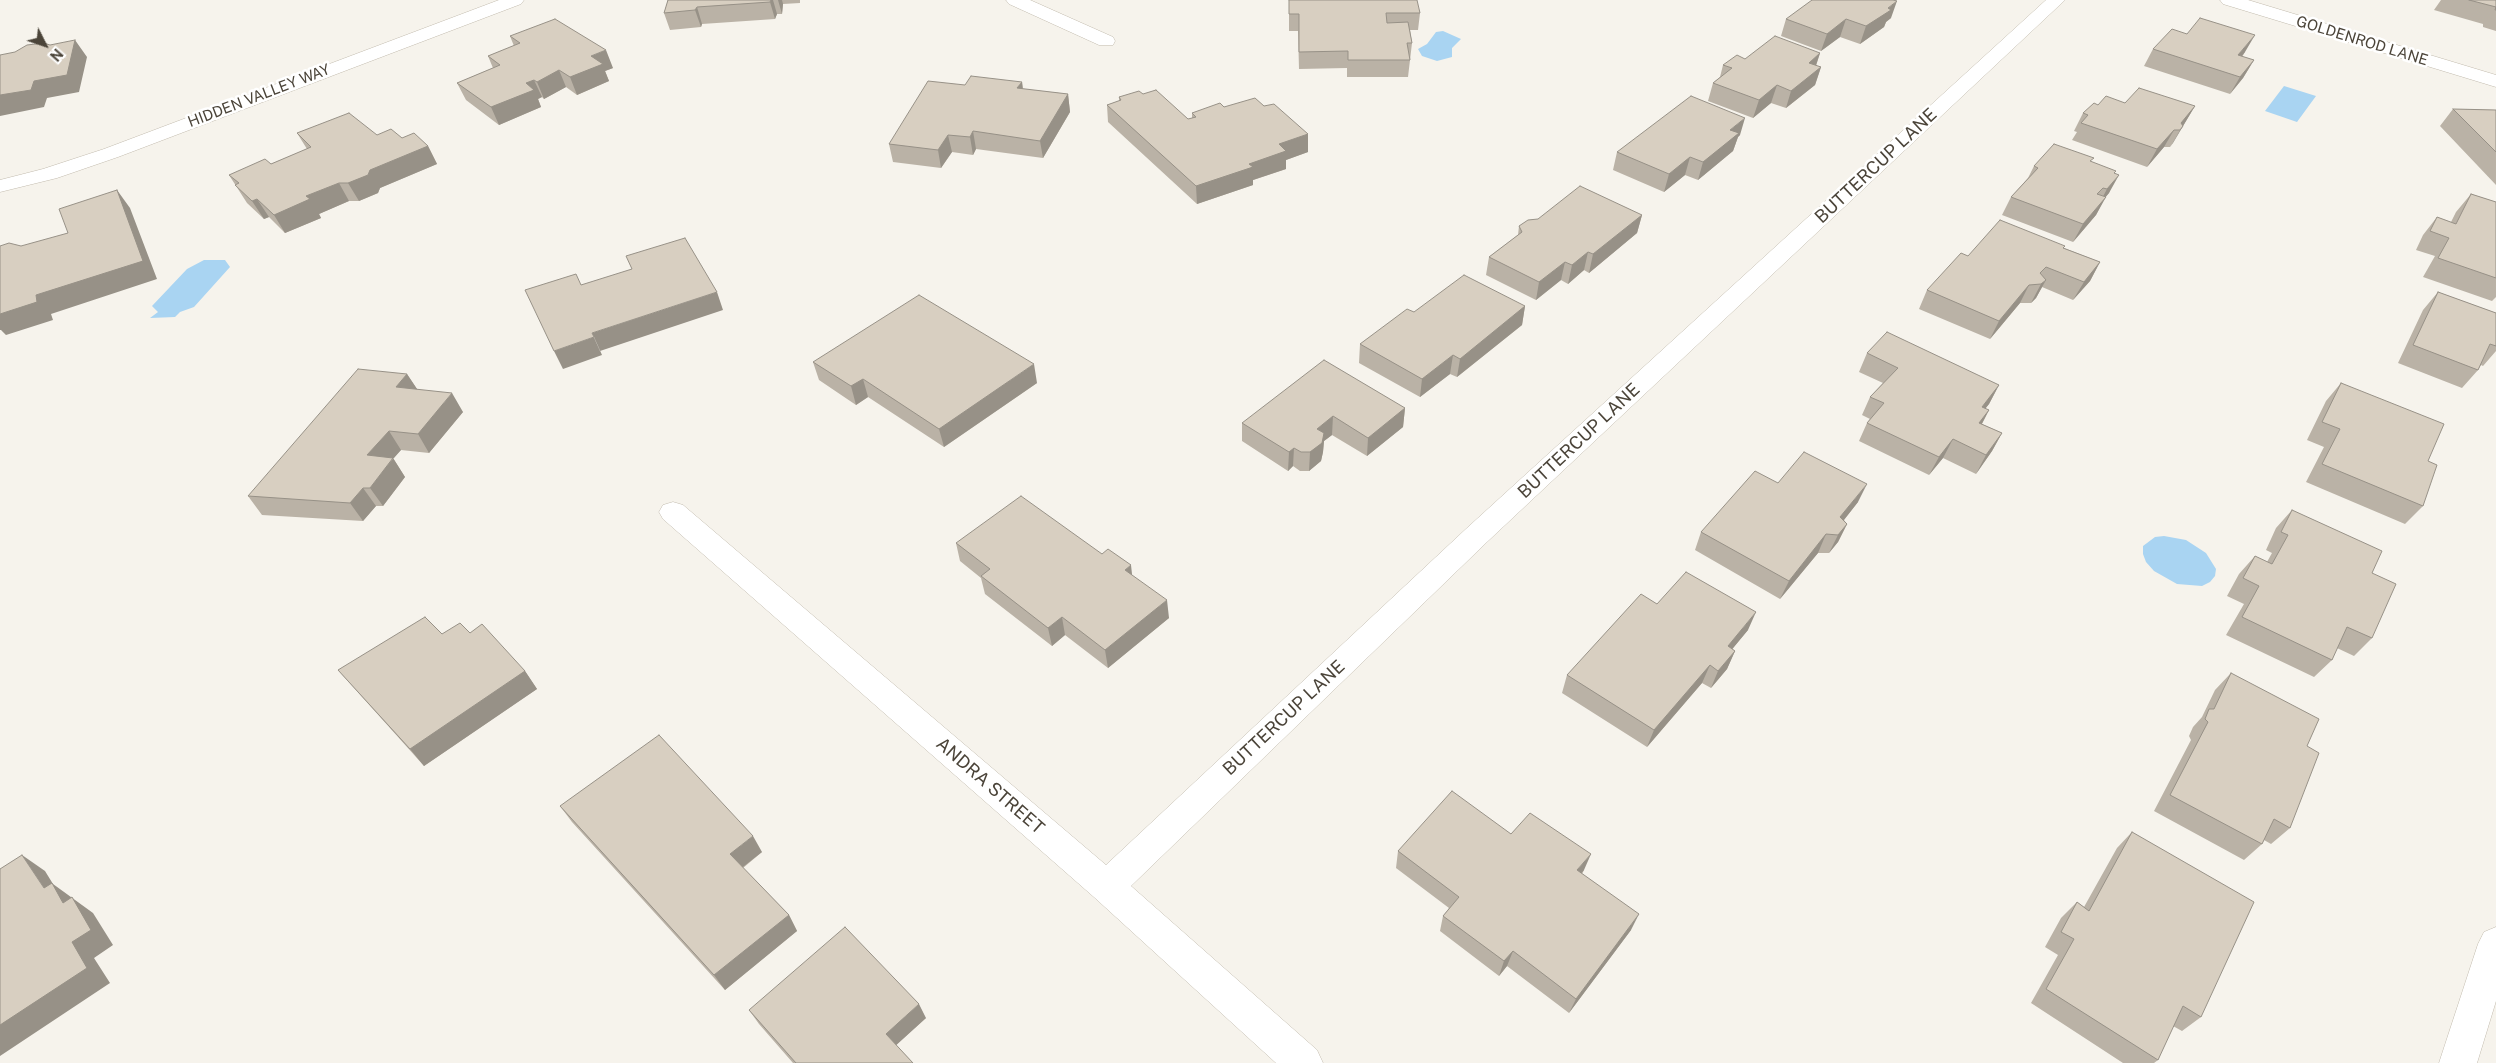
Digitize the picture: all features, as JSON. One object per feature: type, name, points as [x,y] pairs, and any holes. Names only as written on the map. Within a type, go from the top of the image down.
[{"type":"street","name":"HIDDEN VALLEY WAY","points":[[0,186],[50,174],[111,153],[515,0]]},
{"type":"street","points":[[1015,0],[1106,41]]},
{"type":"street","name":"BUTTERCUP LANE","points":[[1106,887],[1477,536],[2056,0]]},
{"type":"street","name":"GOLDENROD LANE","points":[[2229,0],[2496,81]]},
{"type":"street","name":"ANDRA STREET","points":[[673,512],[1106,887],[1304,1063]]},
{"type":"street","points":[[2458,1063],[2496,944]]},
{"type":"water","points":[[1443,31],[1461,39],[1452,48],[1452,57],[1437,61],[1422,56],[1418,49],[1427,44],[1436,32]]},
{"type":"water","points":[[2284,86],[2316,96],[2297,122],[2265,111]]},
{"type":"water","points":[[204,260],[225,260],[230,267],[194,307],[180,312],[175,317],[150,318],[158,312],[152,306],[187,269]]},
{"type":"water","points":[[2164,536],[2186,540],[2206,553],[2216,569],[2215,576],[2210,582],[2202,586],[2177,584],[2154,571],[2146,562],[2143,546],[2155,537]]},
{"type":"building","points":[[668,0],[771,0],[770,2],[697,7],[695,10],[664,13]]},
{"type":"building","points":[[1289,0],[1417,0],[1420,13],[1386,13],[1387,23],[1408,22],[1412,43],[1407,43],[1410,60],[1348,60],[1348,51],[1299,52],[1299,14],[1289,14]]},
{"type":"building","points":[[1812,0],[1897,1],[1888,8],[1891,10],[1866,26],[1846,19],[1827,34],[1786,19]]},
{"type":"building","points":[[2469,0],[2496,0],[2496,7]]},
{"type":"building","points":[[2200,18],[2255,35],[2238,55],[2254,60],[2240,77],[2153,49],[2172,29],[2187,34]]},
{"type":"building","points":[[555,19],[606,50],[591,56],[603,64],[570,77],[559,70],[537,82],[534,80],[526,83],[534,90],[491,107],[457,83],[500,65],[488,56],[520,43],[510,36]]},
{"type":"building","points":[[1775,36],[1820,53],[1809,63],[1821,67],[1791,91],[1777,85],[1759,100],[1713,83],[1732,68],[1723,65],[1737,55],[1745,59]]},
{"type":"building","points":[[75,40],[67,75],[34,81],[31,90],[0,95],[0,55],[15,52],[27,45],[44,43],[50,45]]},
{"type":"building","points":[[971,76],[1022,82],[1017,88],[1068,94],[1040,141],[973,131],[970,137],[948,135],[938,150],[889,144],[928,81],[965,85]]},
{"type":"building","points":[[2139,88],[2195,106],[2181,123],[2183,126],[2180,130],[2174,130],[2157,149],[2081,123],[2088,115],[2083,113],[2094,103],[2098,105],[2106,96],[2125,103]]},
{"type":"building","points":[[1156,90],[1188,119],[1196,117],[1192,113],[1220,103],[1224,107],[1255,98],[1264,106],[1274,104],[1308,134],[1279,144],[1286,151],[1249,164],[1253,167],[1196,186],[1107,105],[1121,100],[1119,97],[1139,91],[1143,94]]},
{"type":"building","points":[[1691,96],[1745,118],[1730,130],[1739,133],[1703,162],[1690,157],[1669,174],[1617,152]]},
{"type":"building","points":[[2453,109],[2496,110],[2496,152]]},
{"type":"building","points":[[349,113],[377,135],[391,129],[402,138],[414,133],[428,146],[370,170],[368,175],[348,183],[339,183],[306,196],[310,199],[274,215],[257,199],[252,201],[235,185],[239,183],[229,175],[265,159],[271,164],[311,147],[297,133]]},
{"type":"building","points":[[2054,144],[2094,158],[2090,161],[2116,171],[2114,173],[2119,175],[2107,189],[2103,188],[2097,194],[2106,197],[2083,224],[2011,197],[2038,168],[2034,166]]},
{"type":"building","points":[[1580,186],[1642,215],[1593,254],[1588,252],[1572,265],[1565,262],[1539,282],[1489,257],[1522,232],[1519,226],[1528,220],[1538,219]]},
{"type":"building","points":[[117,190],[143,261],[36,295],[37,302],[0,314],[0,246],[9,243],[21,246],[68,233],[59,209]]},
{"type":"building","points":[[2471,194],[2496,202],[2496,278],[2438,258],[2449,238],[2430,231],[2437,217],[2456,224]]},
{"type":"building","points":[[2000,220],[2100,262],[2084,282],[2046,267],[2040,273],[2046,280],[2041,284],[2029,285],[1999,321],[1927,290],[1961,253],[1968,256]]},
{"type":"building","points":[[685,238],[717,292],[592,333],[594,337],[554,351],[525,290],[576,274],[581,285],[632,269],[626,256]]},
{"type":"building","points":[[1464,275],[1525,306],[1460,359],[1453,355],[1422,379],[1360,344],[1407,309],[1414,312]]},
{"type":"building","points":[[2438,292],[2496,313],[2496,346],[2490,344],[2478,370],[2413,345]]},
{"type":"building","points":[[919,295],[1034,364],[939,429],[863,379],[851,386],[813,362]]},
{"type":"building","points":[[1887,332],[1999,385],[1982,407],[1989,410],[1979,423],[2002,433],[1986,455],[1953,439],[1939,457],[1867,423],[1884,403],[1870,397],[1898,368],[1867,353]]},
{"type":"building","points":[[1324,360],[1405,408],[1368,438],[1333,416],[1317,429],[1324,433],[1322,443],[1310,452],[1301,452],[1294,448],[1289,452],[1242,423]]},
{"type":"building","points":[[358,369],[407,374],[396,387],[452,393],[418,434],[389,431],[367,455],[393,458],[370,488],[363,488],[350,503],[248,496]]},
{"type":"building","points":[[2341,383],[2444,424],[2428,461],[2437,465],[2423,506],[2322,464],[2340,429],[2322,422]]},
{"type":"building","points":[[1804,452],[1867,484],[1840,517],[1847,524],[1838,535],[1826,534],[1789,581],[1701,532],[1755,471],[1778,483]]},
{"type":"building","points":[[1021,496],[1102,554],[1108,549],[1131,565],[1125,570],[1167,600],[1105,650],[1062,617],[1048,628],[981,576],[990,569],[956,543]]},
{"type":"building","points":[[2292,510],[2382,551],[2372,573],[2396,584],[2372,638],[2347,627],[2332,660],[2242,617],[2259,586],[2243,578],[2255,556],[2272,564],[2288,535],[2281,532]]},
{"type":"building","points":[[1686,572],[1756,612],[1728,646],[1735,651],[1718,671],[1710,665],[1654,730],[1567,675],[1641,594],[1657,604]]},
{"type":"building","points":[[425,617],[442,634],[460,623],[470,633],[482,624],[525,671],[410,749],[338,670]]},
{"type":"building","points":[[2231,673],[2319,719],[2307,746],[2319,753],[2290,828],[2274,819],[2262,844],[2170,795],[2208,722],[2205,719],[2209,709],[2214,709]]},
{"type":"building","points":[[659,735],[753,836],[730,854],[789,915],[714,975],[560,806]]},
{"type":"building","points":[[1452,791],[1511,834],[1530,813],[1591,854],[1577,870],[1639,914],[1576,999],[1513,951],[1504,961],[1443,916],[1459,897],[1398,851]]},
{"type":"building","points":[[2132,832],[2254,902],[2201,1017],[2183,1006],[2158,1060],[2046,989],[2074,939],[2061,932],[2077,902],[2089,911]]},
{"type":"building","points":[[22,855],[44,888],[52,883],[63,903],[72,897],[91,930],[72,942],[87,968],[0,1025],[0,869]]},
{"type":"building","points":[[845,927],[919,1004],[886,1034],[913,1063],[796,1063],[749,1010]]}]
